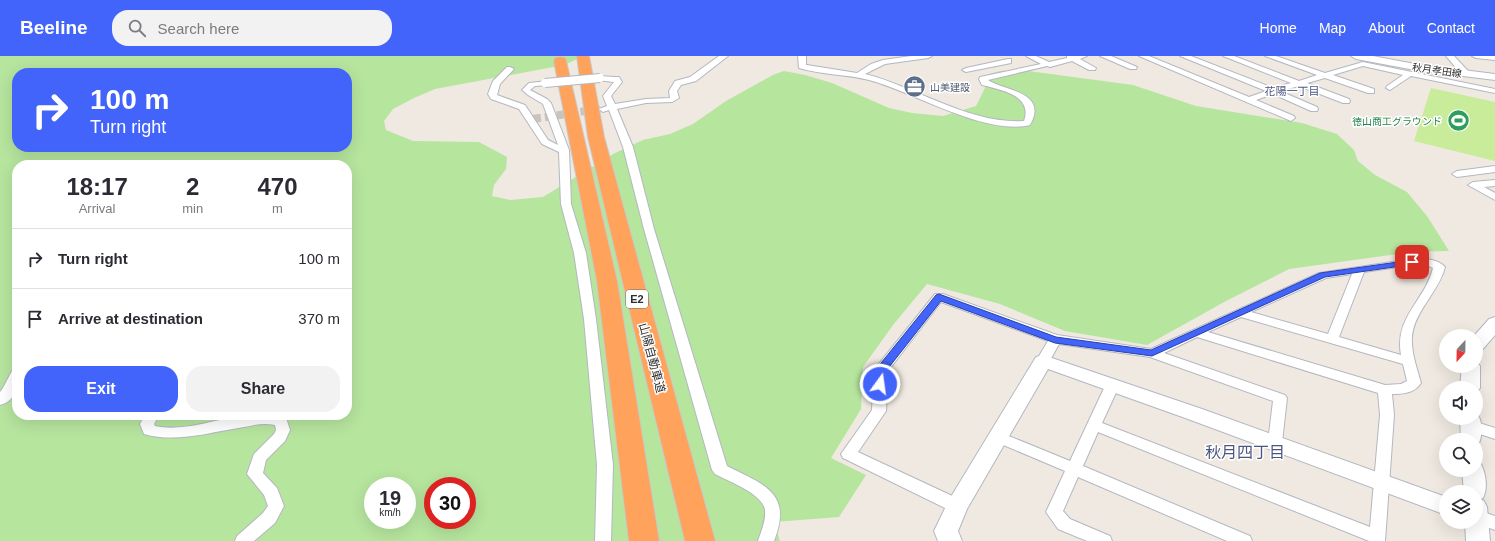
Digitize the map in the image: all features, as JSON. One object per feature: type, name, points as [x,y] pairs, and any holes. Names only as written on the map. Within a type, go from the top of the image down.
[{"type":"highway","name":"山陽自動車道","points":[[583,56],[596,137],[700,541]]},
{"type":"highway","name":"E2","points":[[560,61],[607,281],[644,541]]},
{"type":"street","points":[[607,107],[646,101],[672,100],[675,98],[673,91],[678,83],[693,79],[724,56]]},
{"type":"street","points":[[802,56],[802,66],[859,75],[879,80],[962,112],[1002,122],[1021,124],[1027,122],[1030,117],[1030,109],[1027,100],[1017,94],[983,80],[1023,69],[1050,65],[1070,57],[1083,56]]},
{"type":"street","points":[[859,75],[867,68],[880,63],[928,56]]},
{"type":"street","points":[[994,56],[1023,69]]},
{"type":"street","points":[[1030,56],[1050,65]]},
{"type":"street","points":[[1104,56],[1133,67]]},
{"type":"street","points":[[1143,56],[1291,118]]},
{"type":"street","points":[[1184,56],[1314,109]]},
{"type":"street","points":[[1227,56],[1346,101]]},
{"type":"street","points":[[1208,83],[1253,56]]},
{"type":"street","points":[[1269,56],[1371,92]]},
{"type":"street","points":[[1450,56],[1466,74]]},
{"type":"street","points":[[1476,56],[1495,58]]},
{"type":"street","points":[[1070,57],[1092,68]]},
{"type":"street","points":[[1249,100],[1323,76],[1362,59],[1409,74],[1495,91]]},
{"type":"street","name":"秋月孝田線","points":[[1362,59],[1495,77]]},
{"type":"street","points":[[966,70],[1008,62]]},
{"type":"street","points":[[510,69],[496,83],[492,94],[499,100],[522,107],[545,142],[556,148],[564,150]]},
{"type":"street","points":[[1390,88],[1409,74]]},
{"type":"street","points":[[603,541],[605,465],[590,319],[581,261],[566,204],[564,150],[547,104],[544,100],[528,93],[526,90],[533,84],[545,82],[600,78],[616,80],[618,82],[608,96],[607,107],[628,147],[649,229],[720,470],[755,487],[768,498],[774,509],[772,527],[766,541]]},
{"type":"street","points":[[1457,174],[1495,169]]},
{"type":"street","points":[[1495,183],[1473,185],[1495,197]]},
{"type":"street","points":[[1152,353],[1323,275],[1412,262],[1428,262],[1439,267],[1438,274],[1424,297],[1407,331],[1407,361],[1414,384],[1404,389],[1385,390],[1197,333]]},
{"type":"street","points":[[1332,339],[1359,270]]},
{"type":"street","points":[[957,506],[848,454],[879,411],[881,370],[939,297],[1055,339],[1152,353],[1280,398],[1275,442]]},
{"type":"street","points":[[1240,313],[1407,361]]},
{"type":"street","points":[[1483,338],[1495,323]]},
{"type":"street","points":[[950,541],[946,531],[957,506],[999,437],[1055,339]]},
{"type":"street","points":[[1043,361],[1113,384],[1275,442],[1439,503]]},
{"type":"street","points":[[1104,541],[1064,524],[1054,512],[1113,384]]},
{"type":"street","points":[[0,400],[9,391],[12,385]]},
{"type":"street","points":[[1094,425],[1377,539],[1387,415],[1385,390]]},
{"type":"street","points":[[149,420],[147,424],[149,430],[158,433],[186,431],[251,420]]},
{"type":"street","points":[[243,541],[269,518],[276,506],[271,492],[255,474],[259,458],[280,437],[283,430],[281,422],[277,420]]},
{"type":"street","points":[[1470,428],[1495,434]]},
{"type":"street","points":[[999,437],[1244,541]]},
{"type":"street","points":[[1478,541],[1479,529]]},
{"type":"green space","points":[[0,56],[584,56],[564,65],[435,89],[393,109],[384,121],[386,130],[413,141],[479,142],[507,157],[506,169],[494,185],[492,196],[510,200],[543,197],[615,153],[643,140],[670,134],[693,124],[726,101],[773,75],[784,71],[805,75],[832,83],[889,108],[912,113],[943,116],[976,106],[985,88],[989,74],[1000,71],[1021,70],[1133,85],[1196,106],[1302,123],[1337,134],[1354,150],[1358,161],[1375,175],[1407,192],[1427,216],[1449,251],[1412,252],[1289,269],[1226,301],[1147,345],[1065,331],[1000,304],[927,284],[893,325],[863,367],[861,409],[831,458],[866,475],[839,517],[774,522],[780,541],[0,541]]},
{"type":"green space","name":"徳山商工グラウンド","points":[[1431,88],[1495,102],[1495,161],[1414,141]]},
{"type":"tunnel","points":[[533,119],[600,109]]},
{"type":"place","name":"山美建設","points":[[915,87]]},
{"type":"place","name":"徳山商工グラウンド","points":[[1458,121]]},
{"type":"district","name":"花陽一丁目","points":[[1292,91]]},
{"type":"district","name":"秋月四丁目","points":[[1245,452]]},
{"type":"route","points":[[880,384],[881,370],[939,297],[1055,339],[1152,353],[1323,275],[1412,262]]}]
